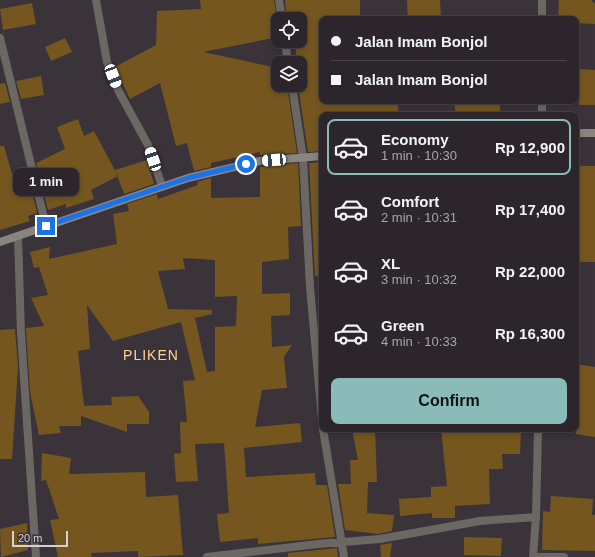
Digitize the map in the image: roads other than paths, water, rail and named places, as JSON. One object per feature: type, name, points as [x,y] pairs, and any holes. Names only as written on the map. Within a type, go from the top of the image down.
[{"type":"main road","points":[[579,133],[595,133]]},
{"type":"main road","points":[[0,242],[188,178],[260,161],[319,156]]},
{"type":"street","points":[[96,0],[107,62],[118,90],[148,145],[162,186]]},
{"type":"street","points":[[279,0],[281,12]]},
{"type":"street","points":[[542,0],[542,16]]},
{"type":"street","points":[[0,38],[46,226]]},
{"type":"street","points":[[293,92],[302,158],[310,287],[319,387]]},
{"type":"street","points":[[18,236],[22,333],[36,557]]},
{"type":"street","points":[[324,432],[344,557]]},
{"type":"street","points":[[538,432],[534,557],[564,557]]},
{"type":"street","points":[[207,557],[380,539],[480,521],[536,517]]},
{"type":"district","name":"PLIKEN","points":[[151,355]]}]
